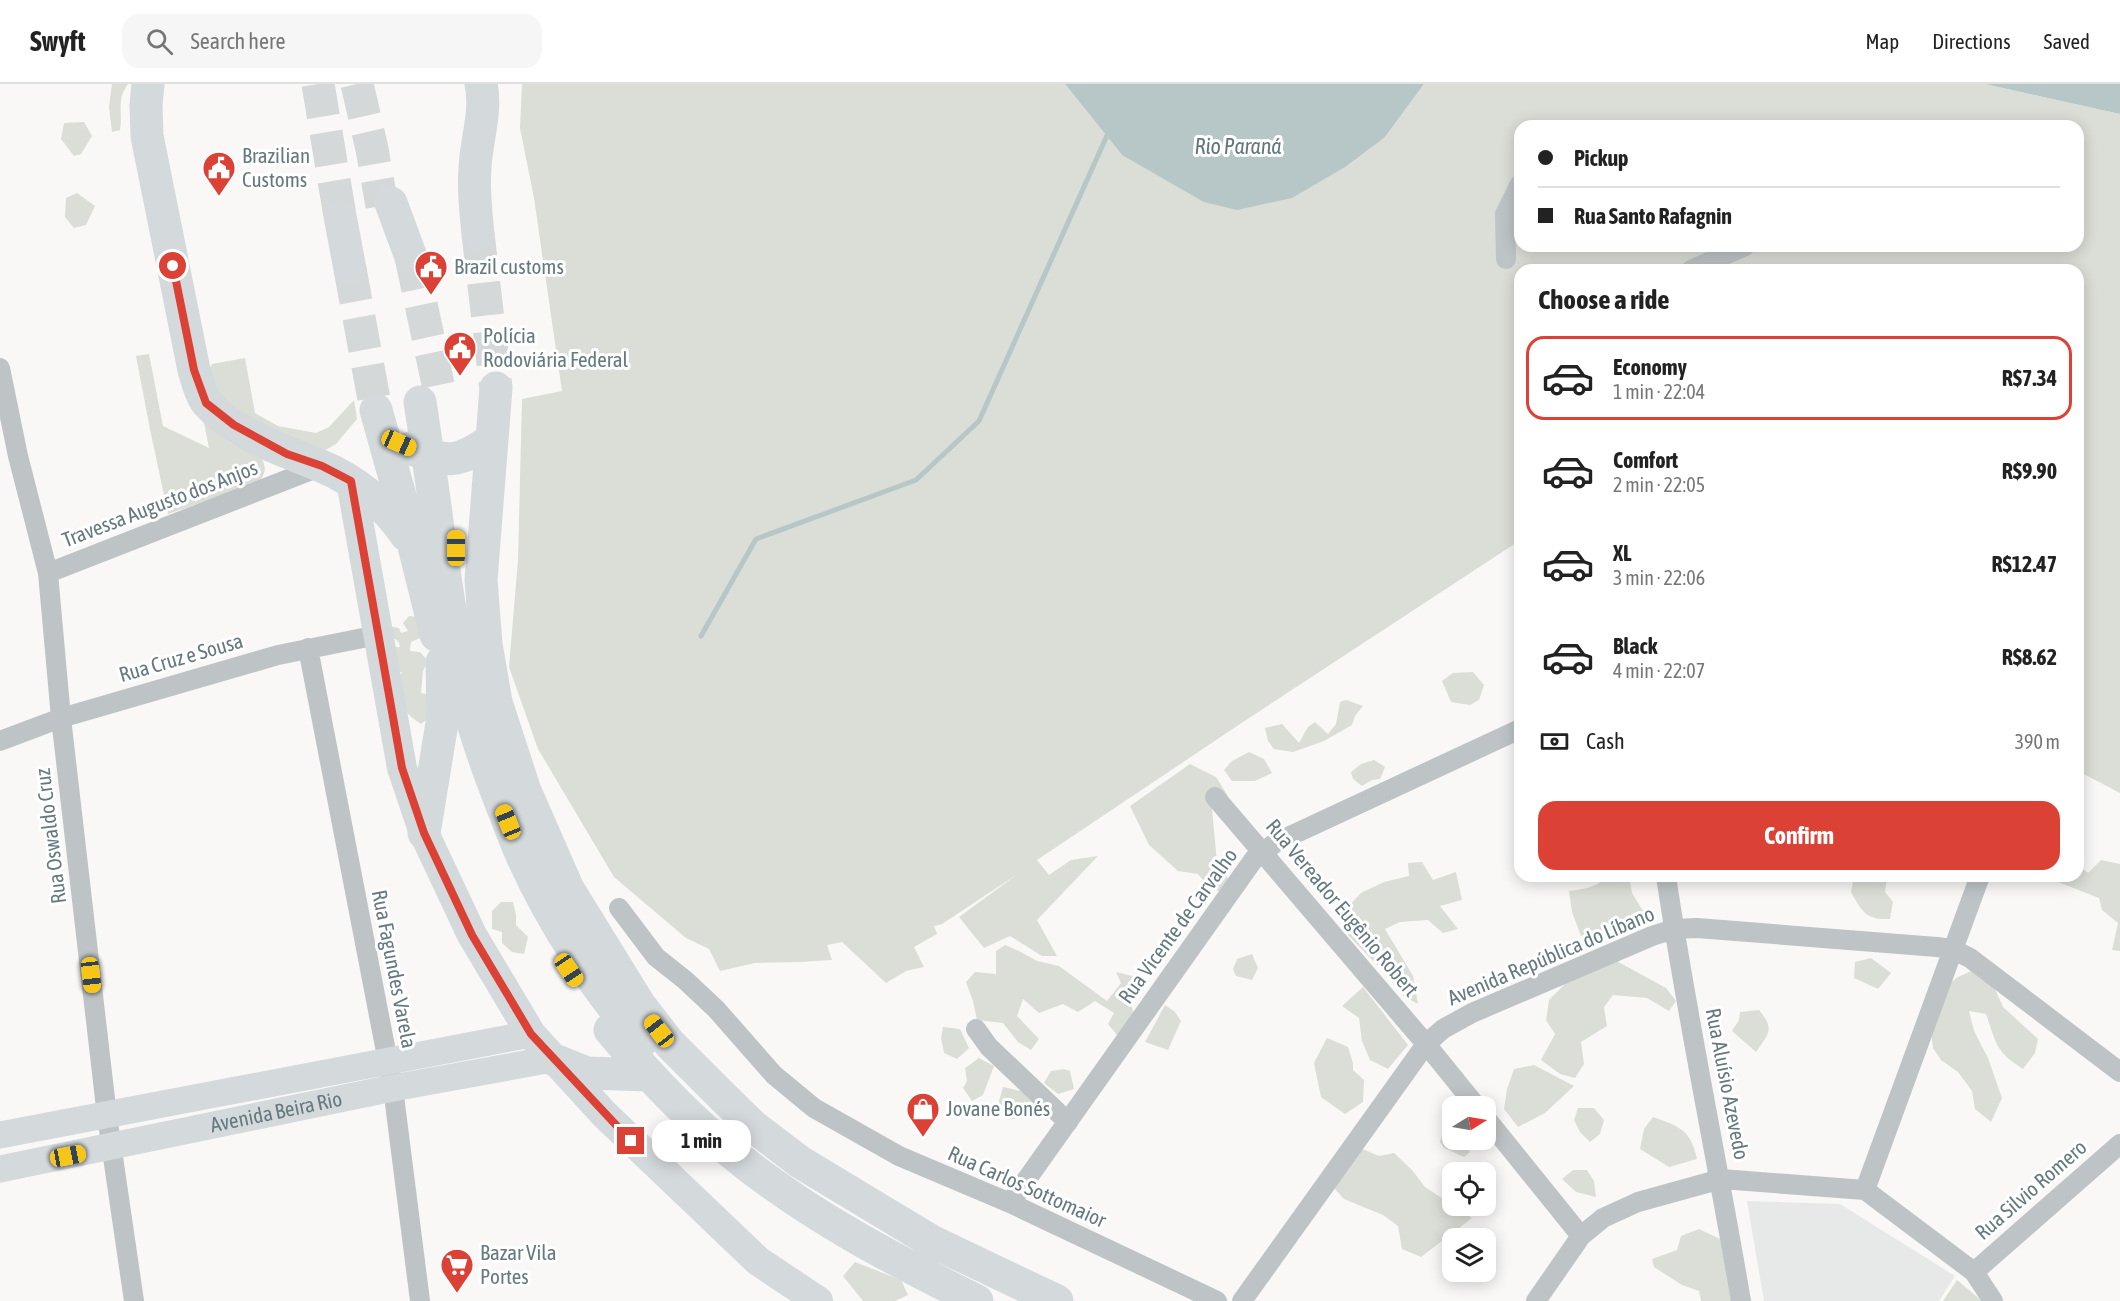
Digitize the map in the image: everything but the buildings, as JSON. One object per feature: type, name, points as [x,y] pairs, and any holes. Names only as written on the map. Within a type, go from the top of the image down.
[{"type":"highway","points":[[148,84],[147,136],[194,370],[206,403],[234,425],[287,454],[322,466],[351,481],[396,520],[414,546]]},
{"type":"highway","points":[[478,234],[474,200],[475,167],[482,118],[481,84]]},
{"type":"highway","points":[[387,205],[402,258]]},
{"type":"highway","points":[[340,216],[350,269]]},
{"type":"highway","points":[[496,388],[481,580],[486,644],[496,702],[525,791],[568,889],[639,1004],[670,1044],[754,1127],[800,1162],[931,1241],[1057,1301]]},
{"type":"highway","points":[[424,833],[443,717],[450,656],[456,527],[440,458],[430,400]]},
{"type":"highway","points":[[492,439],[470,455],[440,458],[399,443],[377,417],[414,546],[487,768],[523,858],[549,909],[582,963],[623,1020],[696,1099],[744,1142],[789,1176],[849,1212],[915,1250],[1017,1301]]},
{"type":"highway","points":[[450,656],[464,747],[496,835],[517,882],[569,970],[608,1029],[649,1075],[731,1153],[782,1190],[931,1288],[977,1301]]},
{"type":"highway","points":[[552,1059],[587,1073],[649,1075]]},
{"type":"main road","points":[[351,481],[402,768],[424,833],[472,935],[531,1034],[552,1059],[631,1141],[758,1261],[818,1301]]},
{"type":"main road","name":"Avenida Beira Rio","points":[[0,1135],[531,1034]]},
{"type":"main road","name":"Avenida Beira Rio","points":[[0,1169],[393,1088],[552,1059]]},
{"type":"street","points":[[1506,259],[1505,214],[1514,196]]},
{"type":"street","points":[[1704,264],[1732,252]]},
{"type":"street","name":"Rua Oswaldo Cruz","points":[[0,368],[18,456],[48,573],[107,1116],[134,1301]]},
{"type":"street","name":"Travessa Augusto dos Anjos","points":[[48,573],[322,466]]},
{"type":"street","name":"Rua Cruz e Sousa","points":[[0,741],[62,718],[278,655],[378,635]]},
{"type":"street","name":"Rua Fagundes Varela","points":[[308,648],[393,1088],[420,1301]]},
{"type":"street","name":"Rua Vicente de Carvalho","points":[[1010,1203],[1254,859],[1275,843],[1514,732]]},
{"type":"street","name":"Rua Vereador Eugênio Robert","points":[[1215,796],[1468,1096]]},
{"type":"street","name":"Rua Aluísio Azevedo","points":[[1667,882],[1741,1301]]},
{"type":"street","points":[[1865,1190],[1978,882]]},
{"type":"street","name":"Rua Carlos Sottomaior","points":[[619,908],[656,957],[716,1009],[774,1075],[814,1107],[899,1156],[1010,1203],[1217,1301]]},
{"type":"street","name":"Avenida República do Líbano","points":[[1242,1301],[1426,1044],[1443,1029],[1472,1013],[1652,936],[1674,929],[1697,928],[1952,949],[1970,958],[2120,1072]]},
{"type":"street","points":[[975,1029],[989,1047],[1068,1122]]},
{"type":"street","points":[[1496,1131],[1581,1236]]},
{"type":"street","name":"Rua Silvio Romero","points":[[1974,1272],[2120,1144]]},
{"type":"street","points":[[1536,1301],[1581,1236],[1603,1218],[1638,1202],[1721,1179],[1865,1190],[1974,1272],[1994,1301]]},
{"type":"shaded area","points":[[112,84],[128,84],[122,95],[120,130],[112,132],[109,107]]},
{"type":"shaded area","points":[[522,84],[1065,84],[1122,155],[1385,137],[1424,84],[1985,84],[2120,114],[2120,793],[2084,774],[2084,264],[1514,264],[1514,544],[1037,860],[1049,875],[1071,860],[1098,856],[1037,920],[1057,956],[1042,956],[1010,936],[984,948],[959,917],[1019,873],[942,924],[934,926],[937,934],[914,947],[924,967],[906,971],[886,983],[842,942],[827,945],[832,960],[755,963],[720,971],[709,949],[686,938],[614,877],[538,749],[509,667],[518,560],[522,399],[562,391],[534,198],[520,128]]},
{"type":"shaded area","points":[[84,122],[92,136],[81,154],[74,156],[61,139],[64,123]]},
{"type":"shaded area","points":[[77,193],[95,206],[86,225],[74,228],[65,217],[66,198]]},
{"type":"shaded area","points":[[149,354],[163,426],[209,448],[204,423],[230,443],[262,459],[264,472],[258,483],[168,514],[136,356]]},
{"type":"shaded area","points":[[245,358],[255,413],[278,426],[316,433],[329,427],[354,400],[357,419],[336,444],[320,453],[222,408],[207,374],[212,364]]},
{"type":"shaded area","points":[[409,616],[417,617],[420,638],[411,642],[410,651],[420,652],[428,661],[423,671],[421,693],[427,694],[429,718],[421,724],[405,711],[401,702],[396,682],[402,672],[395,672],[392,647],[400,647],[399,642],[390,635],[387,626],[399,628],[401,633],[408,631],[403,623]]},
{"type":"shaded area","points":[[1473,672],[1484,685],[1479,700],[1470,705],[1451,702],[1442,681],[1453,673]]},
{"type":"shaded area","points":[[1346,700],[1363,706],[1355,716],[1352,725],[1324,741],[1293,752],[1274,749],[1268,741],[1265,728],[1282,724],[1299,743],[1308,727],[1315,722],[1328,734],[1336,724],[1340,702]]},
{"type":"shaded area","points":[[1249,752],[1264,759],[1272,773],[1255,781],[1232,781],[1224,770],[1232,761]]},
{"type":"shaded area","points":[[1374,760],[1385,767],[1380,779],[1372,780],[1362,786],[1353,779],[1351,772],[1361,764]]},
{"type":"shaded area","points":[[1190,764],[1216,777],[1228,796],[1212,809],[1217,862],[1231,883],[1226,893],[1211,889],[1198,874],[1178,871],[1149,845],[1130,806]]},
{"type":"shaded area","points":[[2101,860],[2120,864],[2120,951],[2112,950],[2118,923],[2102,910],[2099,898],[2058,882],[2084,882],[2084,870],[2088,873]]},
{"type":"shaded area","points":[[1422,862],[1433,880],[1456,872],[1462,900],[1440,906],[1458,929],[1443,933],[1428,920],[1400,922],[1385,929],[1413,976],[1418,1004],[1403,996],[1394,970],[1377,965],[1348,935],[1344,911],[1361,893],[1384,882],[1409,876],[1408,863]]},
{"type":"shaded area","points":[[1599,882],[1630,882],[1632,893],[1643,911],[1640,926],[1581,936],[1572,912],[1569,891]]},
{"type":"shaded area","points":[[1853,882],[1886,882],[1885,892],[1893,902],[1890,919],[1870,916],[1862,910],[1851,892]]},
{"type":"shaded area","points":[[501,902],[513,902],[516,925],[528,937],[524,954],[512,952],[502,943],[502,932],[492,929],[492,911]]},
{"type":"shaded area","points":[[1005,945],[1037,961],[1059,966],[1107,1001],[1121,983],[1116,972],[1136,977],[1130,1002],[1134,1014],[1131,1031],[1117,1035],[1108,1024],[1114,1013],[1095,1001],[1078,1012],[1063,1004],[1039,1013],[1023,999],[1017,1016],[1039,1039],[1031,1050],[1018,1042],[1003,1023],[977,1020],[966,982],[975,972],[996,974],[996,951]]},
{"type":"shaded area","points":[[1602,953],[1666,988],[1676,1001],[1669,1011],[1647,998],[1613,995],[1604,1007],[1607,1026],[1581,1042],[1584,1064],[1575,1078],[1560,1074],[1541,1060],[1555,1034],[1546,1020],[1549,1000],[1584,965]]},
{"type":"shaded area","points":[[1252,954],[1258,968],[1252,980],[1236,976],[1233,969],[1237,959]]},
{"type":"shaded area","points":[[1871,958],[1891,973],[1878,989],[1854,978],[1855,962]]},
{"type":"shaded area","points":[[1978,968],[1991,980],[2003,1007],[2038,1039],[2035,1053],[2023,1069],[2002,1052],[1992,1033],[1986,1014],[1969,1011],[1974,1031],[1988,1058],[2002,1098],[1991,1122],[1975,1109],[1972,1091],[1958,1072],[1941,1060],[1933,1048],[1929,1016],[1946,986],[1958,977]]},
{"type":"shaded area","points":[[1363,987],[1408,1045],[1388,1069],[1370,1060],[1362,1041],[1359,1018],[1342,1006]]},
{"type":"shaded area","points":[[1165,1005],[1175,1012],[1181,1021],[1168,1050],[1145,1042]]},
{"type":"shaded area","points":[[1759,1010],[1769,1027],[1767,1035],[1756,1052],[1732,1031],[1739,1020],[1740,1012]]},
{"type":"shaded area","points":[[943,1027],[960,1029],[969,1048],[957,1059],[944,1053],[941,1038]]},
{"type":"shaded area","points":[[1327,1038],[1348,1047],[1353,1070],[1364,1080],[1363,1102],[1345,1114],[1321,1097],[1314,1063]]},
{"type":"shaded area","points":[[979,1058],[994,1066],[983,1095],[972,1101],[963,1088],[967,1081],[965,1068]]},
{"type":"shaded area","points":[[1534,1065],[1574,1086],[1545,1113],[1518,1127],[1504,1109],[1507,1089],[1514,1069]]},
{"type":"shaded area","points":[[1064,1069],[1070,1071],[1074,1089],[1058,1094],[1044,1083],[1051,1071]]},
{"type":"shaded area","points":[[1003,1087],[1021,1091],[1040,1100],[1025,1116],[1004,1119],[999,1101]]},
{"type":"shaded area","points":[[1578,1108],[1594,1108],[1604,1120],[1600,1134],[1590,1142],[1580,1132],[1574,1120]]},
{"type":"shaded area","points":[[1653,1117],[1682,1130],[1691,1141],[1697,1159],[1669,1167],[1640,1149],[1644,1129]]},
{"type":"shaded area","points":[[1360,1148],[1379,1156],[1394,1153],[1412,1170],[1425,1187],[1442,1198],[1442,1216],[1472,1218],[1459,1228],[1442,1228],[1442,1241],[1421,1257],[1402,1249],[1398,1226],[1383,1215],[1344,1199],[1334,1188]]},
{"type":"shaded area","points":[[1448,1150],[1468,1150],[1470,1152],[1464,1157]]},
{"type":"shaded area","points":[[1573,1170],[1587,1170],[1594,1181],[1596,1197],[1576,1192],[1562,1179]]},
{"type":"shaded area","points":[[1747,1201],[1840,1204],[1955,1276],[1939,1301],[1764,1301]]},
{"type":"shaded area","points":[[1699,1229],[1720,1239],[1737,1301],[1701,1301],[1699,1291],[1682,1285],[1654,1267],[1652,1259],[1677,1250],[1681,1236]]},
{"type":"shaded area","points":[[855,1262],[901,1280],[908,1295],[895,1301],[863,1301],[843,1276]]},
{"type":"shaded area","points":[[1957,1280],[1982,1301],[1943,1301]]},
{"type":"water","name":"Rio Paraná","points":[[1065,84],[1424,84],[1385,137],[1345,167],[1292,198],[1237,210],[1204,202],[1122,155]]},
{"type":"water","points":[[1985,84],[2120,84],[2120,114]]},
{"type":"waterway","points":[[701,636],[756,539],[916,480],[979,421],[1109,131]]},
{"type":"tunnel","points":[[318,84],[340,216]]},
{"type":"tunnel","points":[[357,84],[382,206]]},
{"type":"tunnel","points":[[478,234],[496,388]]},
{"type":"tunnel","points":[[411,257],[441,398]]},
{"type":"tunnel","points":[[350,269],[376,410]]},
{"type":"place","name":"Brazilian Customs","points":[[219,197]]},
{"type":"place","name":"Brazil customs","points":[[431,296]]},
{"type":"place","name":"Polícia Rodoviária Federal","points":[[460,377]]},
{"type":"place","name":"Jovane Bonés","points":[[923,1138]]},
{"type":"place","name":"Bazar Vila Portes","points":[[457,1294]]},
{"type":"route","points":[[173,266],[194,370],[206,403],[234,425],[287,454],[322,466],[351,481],[402,768],[424,833],[472,935],[531,1034],[631,1141]]}]
